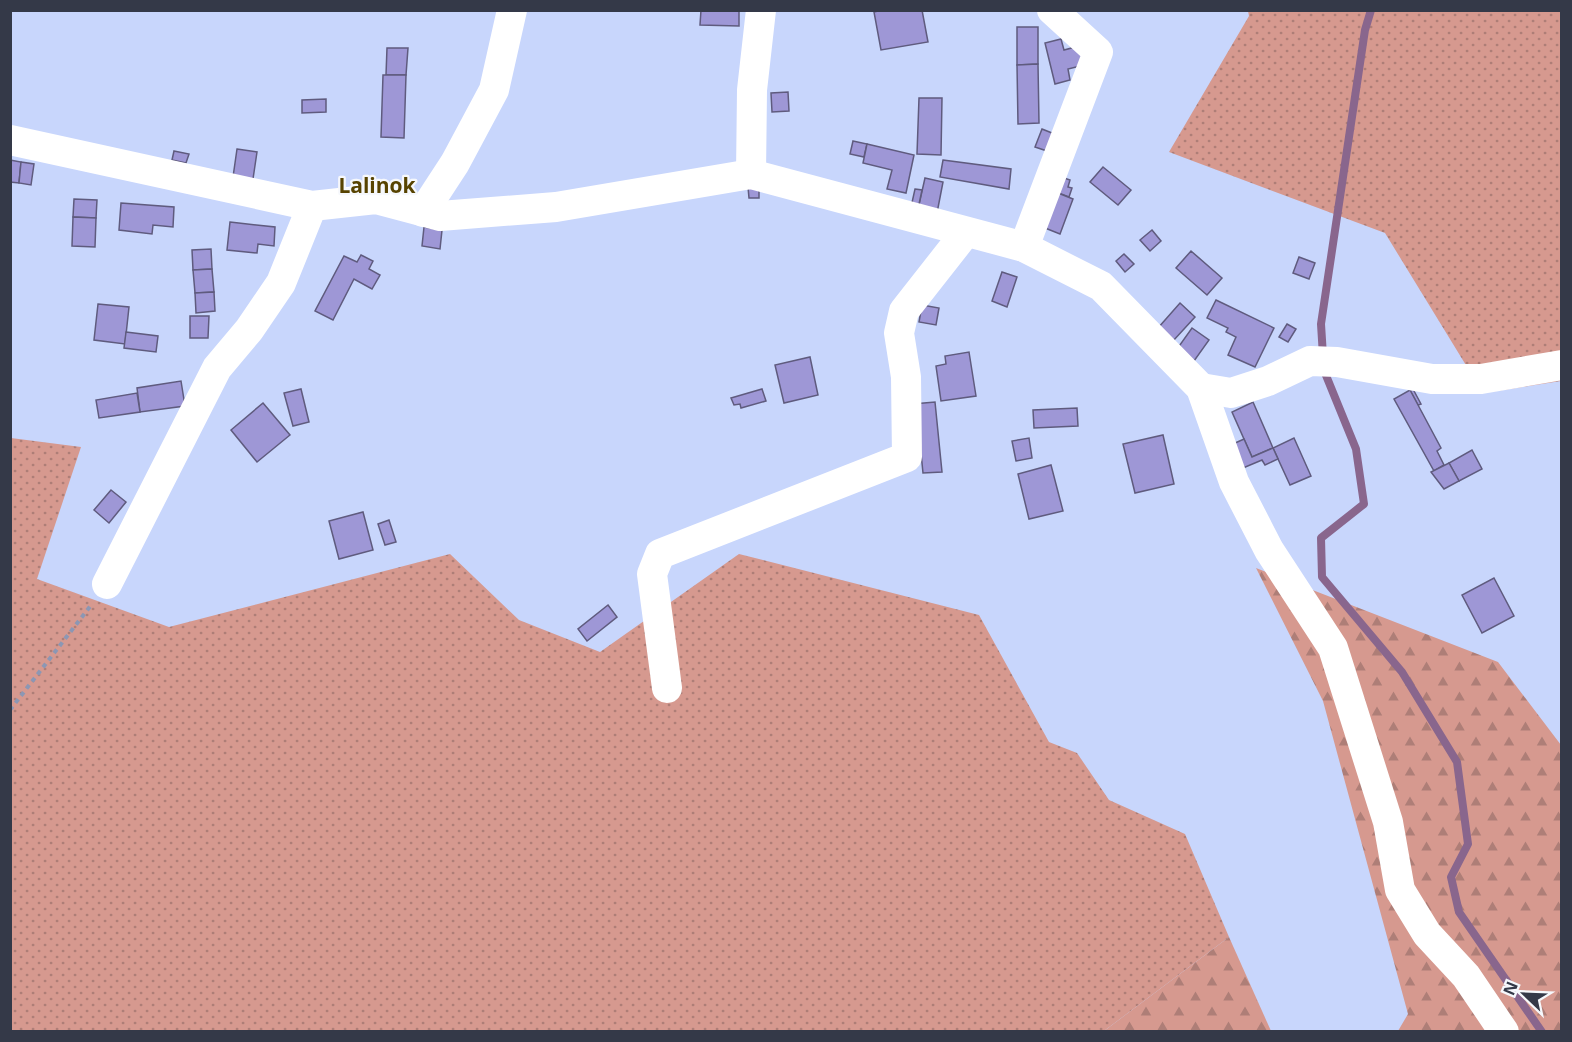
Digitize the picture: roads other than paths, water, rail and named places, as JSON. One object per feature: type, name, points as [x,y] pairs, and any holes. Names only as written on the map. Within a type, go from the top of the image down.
[{"type":"street","points":[[423,212],[455,163],[494,90],[512,10]]},
{"type":"street","points":[[751,174],[752,90],[761,10]]},
{"type":"street","points":[[1024,248],[1098,52],[1052,10]]},
{"type":"street","points":[[10,140],[312,206],[376,199],[440,216],[556,207],[751,174],[1024,248],[1101,286],[1201,388],[1234,482],[1269,550],[1333,648],[1388,822],[1400,890],[1427,934],[1466,976],[1504,1032]]},
{"type":"street","points":[[107,584],[217,368],[249,330],[281,283],[312,206]]},
{"type":"street","points":[[668,688],[652,574],[660,554],[907,457],[906,377],[899,333],[904,311],[966,232]]},
{"type":"street","points":[[1201,388],[1231,393],[1268,381],[1310,361],[1337,362],[1432,379],[1480,380],[1562,365]]},
{"type":"waterway","points":[[1323,356],[1321,324],[1365,30],[1371,10]]},
{"type":"waterway","points":[[1323,368],[1356,449],[1364,504],[1321,538],[1322,577],[1402,672],[1457,762],[1468,844],[1451,877],[1459,912],[1542,1032]]},
{"type":"district","name":"Lalinok","points":[[377,186]]}]
